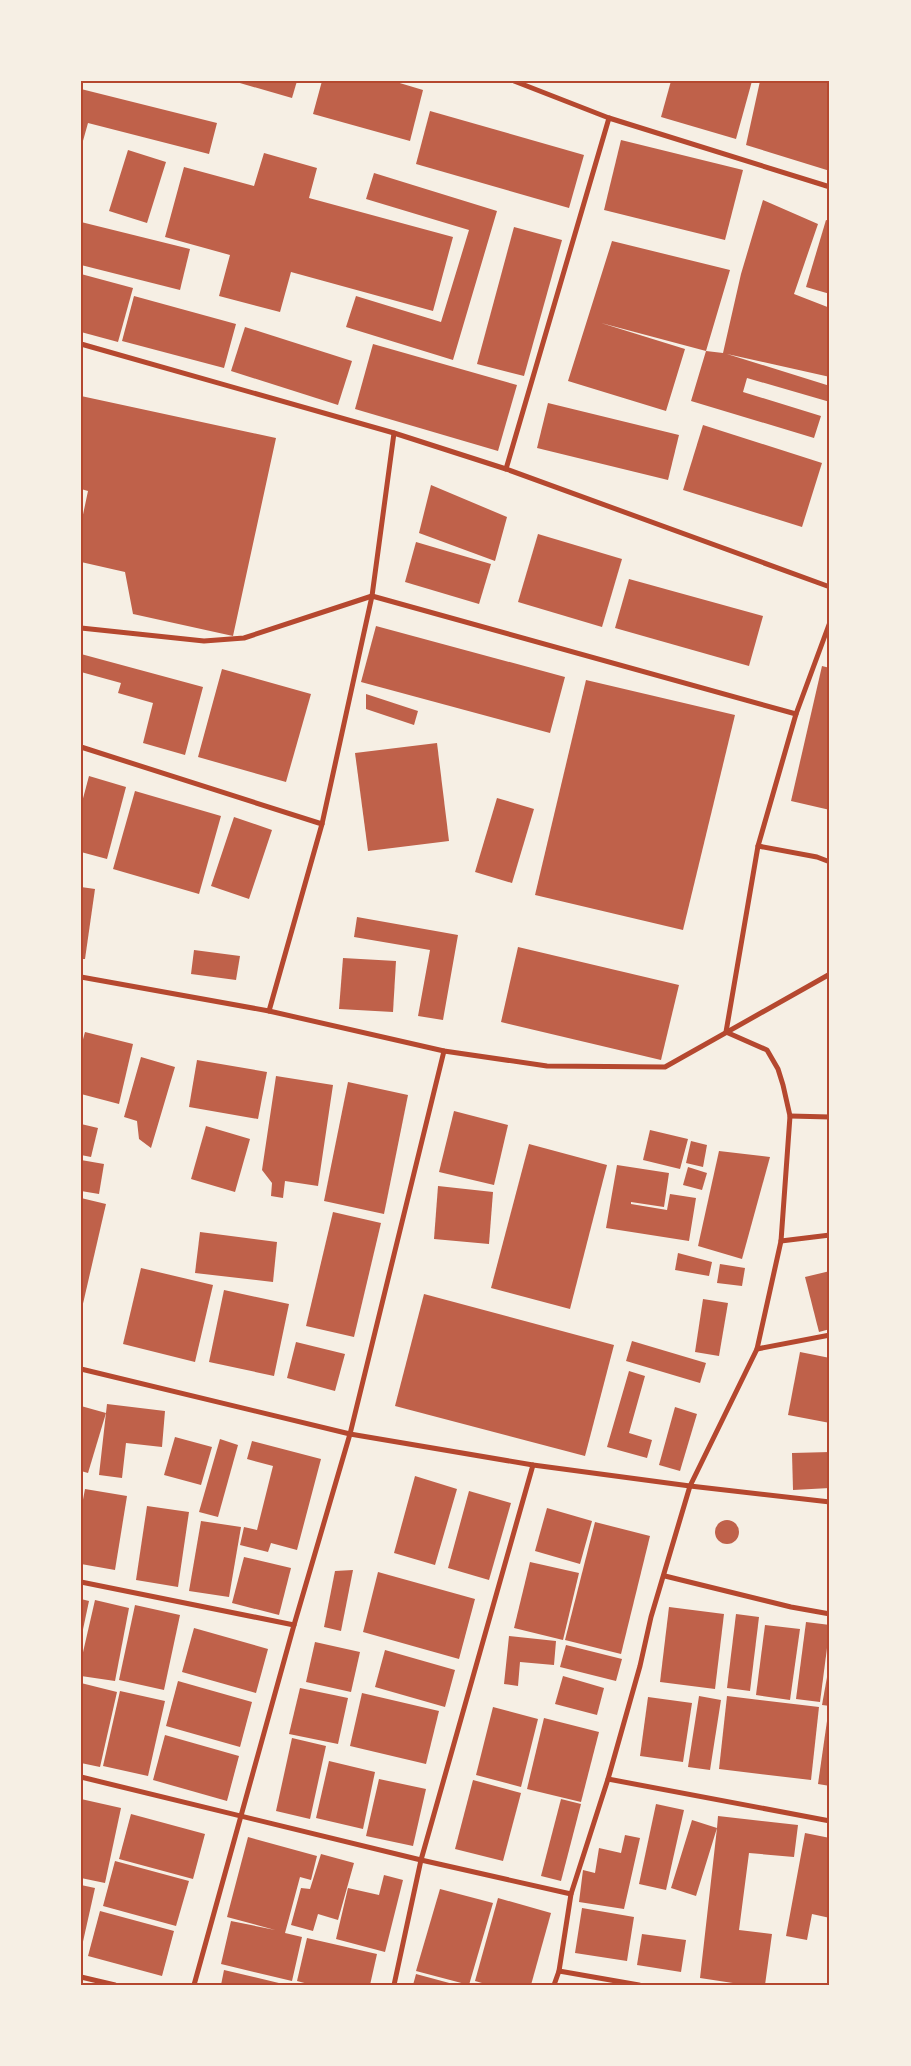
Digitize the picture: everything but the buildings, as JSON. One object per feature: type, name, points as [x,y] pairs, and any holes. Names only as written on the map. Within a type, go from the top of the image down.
[{"type":"street","points":[[514,81],[609,118],[830,187]]},
{"type":"street","points":[[506,469],[609,118]]},
{"type":"street","points":[[81,344],[394,433],[506,469],[830,587]]},
{"type":"street","points":[[269,1011],[322,824],[372,596],[394,433]]},
{"type":"street","points":[[81,628],[204,641],[244,638],[372,596],[796,714]]},
{"type":"street","points":[[726,1032],[758,846],[796,714],[830,622]]},
{"type":"street","points":[[81,747],[322,824]]},
{"type":"street","points":[[758,846],[817,857],[830,862]]},
{"type":"street","points":[[81,977],[269,1011],[444,1051],[547,1066],[665,1067],[830,974]]},
{"type":"street","points":[[554,1985],[559,1971],[571,1894],[608,1779],[640,1666],[651,1617],[665,1576],[690,1486],[757,1349],[781,1241],[790,1116],[784,1085],[778,1069],[767,1050],[726,1032]]},
{"type":"street","points":[[194,1985],[294,1625],[350,1434],[444,1051]]},
{"type":"street","points":[[790,1116],[830,1117]]},
{"type":"street","points":[[781,1241],[830,1235]]},
{"type":"street","points":[[757,1349],[830,1335]]},
{"type":"street","points":[[81,1369],[350,1434],[533,1466],[830,1502]]},
{"type":"street","points":[[394,1985],[421,1860],[533,1466]]},
{"type":"street","points":[[665,1576],[791,1607],[830,1614]]},
{"type":"street","points":[[81,1582],[294,1625]]},
{"type":"street","points":[[81,1777],[421,1860],[571,1894]]},
{"type":"street","points":[[608,1779],[830,1821]]},
{"type":"street","points":[[559,1971],[639,1985]]},
{"type":"street","points":[[81,1977],[116,1985]]}]
